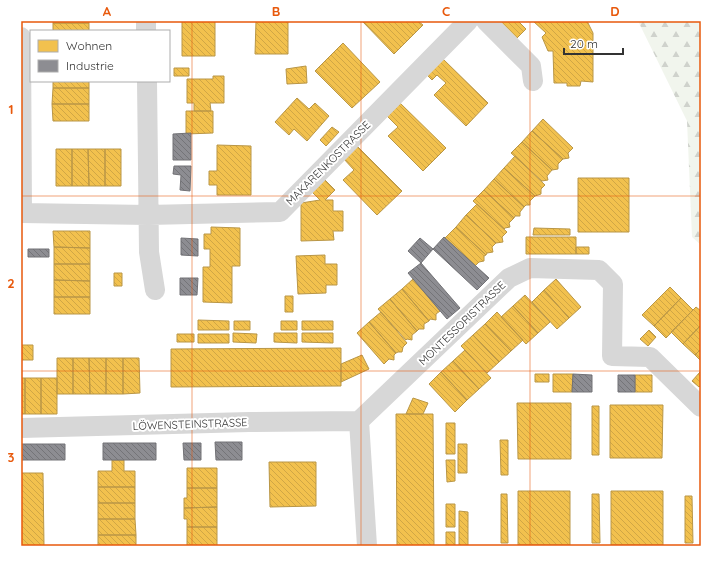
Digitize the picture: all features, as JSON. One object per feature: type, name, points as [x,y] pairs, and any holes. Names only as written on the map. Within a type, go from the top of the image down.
[{"type":"street","name":"MAKARENKOSTRASSE","points":[[22,214],[148,215],[280,212],[468,21]]},
{"type":"street","points":[[486,21],[531,66],[533,81]]},
{"type":"street","points":[[21,37],[22,214]]},
{"type":"street","points":[[147,82],[149,252],[155,290]]},
{"type":"street","name":"MONTESSORISTRASSE","points":[[359,421],[509,278],[530,268],[599,270],[613,284],[612,356],[650,357],[701,407]]},
{"type":"street","points":[[359,421],[367,546]]},
{"type":"street","name":"LÖWENSTEINSTRASSE","points":[[21,428],[359,421]]},
{"type":"green space","points":[[638,21],[701,21],[701,245],[692,237],[687,121]]},
{"type":"building: Wohnen","points":[[53,21],[89,21],[89,23],[53,23]]},
{"type":"building: Wohnen","points":[[182,21],[215,21],[215,56],[182,56]]},
{"type":"building: Wohnen","points":[[256,21],[288,21],[288,54],[255,54]]},
{"type":"building: Wohnen","points":[[362,21],[418,21],[423,25],[394,54]]},
{"type":"building: Wohnen","points":[[497,21],[518,21],[526,29],[516,39]]},
{"type":"building: Wohnen","points":[[533,21],[587,21],[593,33],[593,82],[581,81],[580,86],[567,86],[567,83],[554,83],[553,51],[548,51],[542,37],[546,33]]},
{"type":"building: Wohnen","points":[[53,23],[89,23],[89,30],[53,30]]},
{"type":"building: Wohnen","points":[[343,43],[380,82],[352,108],[315,71]]},
{"type":"building: Wohnen","points":[[442,58],[488,103],[466,126],[434,95],[446,83],[437,75],[432,80],[426,74]]},
{"type":"building: Wohnen","points":[[306,66],[307,83],[287,84],[286,69]]},
{"type":"building: Wohnen","points":[[174,68],[189,68],[189,76],[174,76]]},
{"type":"building: Wohnen","points":[[213,76],[224,76],[224,103],[210,103],[211,111],[194,111],[194,103],[187,103],[187,79],[213,79]]},
{"type":"building: Wohnen","points":[[53,82],[89,82],[89,88],[53,88]]},
{"type":"building: Wohnen","points":[[53,88],[89,88],[89,104],[52,104]]},
{"type":"building: Wohnen","points":[[297,98],[309,109],[315,103],[329,116],[307,141],[294,129],[289,135],[275,122]]},
{"type":"building: Wohnen","points":[[399,102],[446,148],[423,171],[388,136],[398,127],[386,115]]},
{"type":"building: Wohnen","points":[[52,104],[89,104],[89,121],[53,121]]},
{"type":"building: Wohnen","points":[[186,111],[213,111],[213,133],[186,134]]},
{"type":"building: Wohnen","points":[[543,119],[573,148],[568,153],[569,158],[563,159],[532,131]]},
{"type":"building: Wohnen","points":[[332,127],[339,132],[326,146],[320,140]]},
{"type":"building: Wohnen","points":[[532,131],[563,159],[558,164],[558,169],[552,170],[522,142]]},
{"type":"building: Wohnen","points":[[522,142],[552,170],[547,176],[548,180],[542,181],[511,153]]},
{"type":"building: Wohnen","points":[[217,145],[251,146],[251,195],[217,195],[217,185],[209,185],[209,171],[217,171]]},
{"type":"building: Wohnen","points":[[356,145],[402,191],[377,215],[343,180],[354,170],[343,158]]},
{"type":"building: Wohnen","points":[[56,149],[72,149],[72,186],[56,186]]},
{"type":"building: Wohnen","points":[[72,149],[88,149],[89,186],[72,186]]},
{"type":"building: Wohnen","points":[[88,149],[105,149],[105,186],[89,186]]},
{"type":"building: Wohnen","points":[[105,149],[121,149],[121,186],[105,186]]},
{"type":"building: Wohnen","points":[[515,156],[545,185],[541,189],[541,194],[535,196],[504,168]]},
{"type":"building: Wohnen","points":[[504,168],[535,196],[530,201],[530,205],[526,205],[524,207],[494,179]]},
{"type":"building: Wohnen","points":[[323,178],[335,190],[325,200],[333,200],[333,211],[343,211],[343,231],[333,231],[334,240],[301,241],[301,203],[320,200],[311,191]]},
{"type":"building: Wohnen","points":[[578,178],[629,178],[629,232],[578,232]]},
{"type":"building: Wohnen","points":[[494,179],[524,207],[520,212],[520,216],[515,216],[514,218],[484,190]]},
{"type":"building: Wohnen","points":[[484,190],[514,218],[509,223],[510,227],[504,229],[473,201]]},
{"type":"building: Wohnen","points":[[477,204],[507,232],[502,237],[503,242],[496,243],[466,215]]},
{"type":"building: Wohnen","points":[[466,215],[496,243],[492,247],[493,252],[487,253],[486,255],[456,227]]},
{"type":"building: Wohnen","points":[[211,227],[240,228],[240,266],[232,266],[232,303],[203,302],[203,267],[210,267],[210,249],[204,249],[204,234],[211,234]]},
{"type":"building: Wohnen","points":[[456,227],[486,255],[484,256],[484,261],[479,262],[475,266],[445,238]]},
{"type":"building: Wohnen","points":[[534,228],[570,229],[570,235],[533,235]]},
{"type":"building: Wohnen","points":[[53,231],[90,231],[90,248],[54,247]]},
{"type":"building: Wohnen","points":[[526,237],[576,237],[576,254],[526,254]]},
{"type":"building: Wohnen","points":[[54,247],[90,248],[90,264],[54,264]]},
{"type":"building: Wohnen","points":[[576,247],[589,247],[589,254],[576,254]]},
{"type":"building: Wohnen","points":[[325,255],[325,264],[337,264],[337,285],[326,285],[326,293],[298,294],[296,256]]},
{"type":"building: Wohnen","points":[[54,264],[90,264],[90,281],[54,280]]},
{"type":"building: Wohnen","points":[[114,273],[122,273],[122,286],[114,286]]},
{"type":"building: Wohnen","points":[[413,279],[440,311],[436,314],[436,320],[430,319],[429,321],[402,289]]},
{"type":"building: Wohnen","points":[[556,279],[581,307],[569,318],[544,290]]},
{"type":"building: Wohnen","points":[[54,280],[90,281],[90,297],[54,297]]},
{"type":"building: Wohnen","points":[[670,287],[681,298],[654,326],[642,315]]},
{"type":"building: Wohnen","points":[[402,289],[429,321],[424,324],[424,329],[419,329],[417,331],[390,299]]},
{"type":"building: Wohnen","points":[[544,290],[569,318],[557,329],[532,302]]},
{"type":"building: Wohnen","points":[[525,295],[550,322],[538,333],[513,306]]},
{"type":"building: Wohnen","points":[[285,296],[293,296],[293,312],[285,312]]},
{"type":"building: Wohnen","points":[[54,297],[90,297],[90,314],[54,314]]},
{"type":"building: Wohnen","points":[[681,298],[693,310],[666,338],[654,326]]},
{"type":"building: Wohnen","points":[[390,299],[417,331],[412,335],[412,340],[406,340],[378,309]]},
{"type":"building: Wohnen","points":[[513,306],[538,333],[526,344],[501,317]]},
{"type":"building: Wohnen","points":[[696,307],[701,311],[701,325],[683,344],[671,332]]},
{"type":"building: Wohnen","points":[[381,312],[407,343],[403,347],[402,352],[396,353],[369,322]]},
{"type":"building: Wohnen","points":[[497,312],[523,340],[511,351],[485,324]]},
{"type":"building: Wohnen","points":[[198,320],[229,321],[229,330],[198,330]]},
{"type":"building: Wohnen","points":[[234,321],[250,321],[250,330],[234,330]]},
{"type":"building: Wohnen","points":[[281,321],[297,321],[297,330],[281,330]]},
{"type":"building: Wohnen","points":[[302,321],[333,321],[333,330],[302,330]]},
{"type":"building: Wohnen","points":[[369,322],[396,353],[394,355],[394,360],[389,359],[384,364],[357,333]]},
{"type":"building: Wohnen","points":[[485,324],[511,351],[499,362],[473,335]]},
{"type":"building: Wohnen","points":[[701,325],[701,349],[695,355],[683,344]]},
{"type":"building: Wohnen","points":[[649,330],[656,337],[648,346],[640,339]]},
{"type":"building: Wohnen","points":[[233,333],[257,334],[256,343],[233,342]]},
{"type":"building: Wohnen","points":[[274,333],[297,333],[297,343],[274,342]]},
{"type":"building: Wohnen","points":[[302,333],[333,333],[333,343],[302,342]]},
{"type":"building: Wohnen","points":[[177,334],[194,334],[194,342],[177,342]]},
{"type":"building: Wohnen","points":[[198,334],[229,334],[229,343],[198,343]]},
{"type":"building: Wohnen","points":[[473,335],[499,362],[487,373],[461,346]]},
{"type":"building: Wohnen","points":[[21,345],[33,345],[33,360],[21,360]]},
{"type":"building: Wohnen","points":[[341,348],[341,386],[171,387],[171,349]]},
{"type":"building: Wohnen","points":[[701,349],[701,361],[695,355]]},
{"type":"building: Wohnen","points":[[465,350],[491,378],[479,389],[453,361]]},
{"type":"building: Wohnen","points":[[362,355],[369,369],[341,382],[341,364]]},
{"type":"building: Wohnen","points":[[57,358],[73,358],[73,394],[57,394]]},
{"type":"building: Wohnen","points":[[73,358],[89,358],[90,394],[73,394]]},
{"type":"building: Wohnen","points":[[89,358],[106,358],[106,394],[90,394]]},
{"type":"building: Wohnen","points":[[106,358],[123,358],[123,394],[106,394]]},
{"type":"building: Wohnen","points":[[123,358],[139,358],[140,393],[123,394]]},
{"type":"building: Wohnen","points":[[453,361],[479,389],[467,400],[441,372]]},
{"type":"building: Wohnen","points":[[441,372],[467,400],[455,412],[429,384]]},
{"type":"building: Wohnen","points":[[700,372],[701,385],[699,387],[692,381]]},
{"type":"building: Wohnen","points":[[535,374],[549,374],[549,382],[535,382]]},
{"type":"building: Wohnen","points":[[553,374],[573,374],[572,392],[553,392]]},
{"type":"building: Wohnen","points":[[635,375],[652,375],[652,392],[635,392]]},
{"type":"building: Wohnen","points":[[21,378],[25,378],[25,414],[21,414]]},
{"type":"building: Wohnen","points":[[25,378],[41,378],[41,414],[25,414]]},
{"type":"building: Wohnen","points":[[41,378],[57,378],[57,414],[41,414]]},
{"type":"building: Wohnen","points":[[413,398],[428,403],[423,414],[406,414]]},
{"type":"building: Wohnen","points":[[517,403],[571,403],[571,459],[518,459]]},
{"type":"building: Wohnen","points":[[610,405],[663,405],[662,458],[610,458]]},
{"type":"building: Wohnen","points":[[592,406],[599,406],[599,455],[592,455]]},
{"type":"building: Wohnen","points":[[396,414],[433,414],[434,546],[397,546]]},
{"type":"building: Wohnen","points":[[446,423],[455,423],[455,454],[446,454]]},
{"type":"building: Wohnen","points":[[500,440],[508,440],[508,475],[501,475]]},
{"type":"building: Wohnen","points":[[458,444],[467,444],[467,473],[458,473]]},
{"type":"building: Wohnen","points":[[112,460],[124,460],[124,471],[135,471],[135,487],[98,487],[98,471],[112,471]]},
{"type":"building: Wohnen","points":[[446,460],[455,460],[455,481],[447,482]]},
{"type":"building: Wohnen","points":[[269,462],[316,462],[316,506],[270,507]]},
{"type":"building: Wohnen","points":[[187,468],[217,468],[217,488],[187,488]]},
{"type":"building: Wohnen","points":[[21,473],[43,473],[44,546],[21,546]]},
{"type":"building: Wohnen","points":[[98,487],[135,487],[135,503],[98,503]]},
{"type":"building: Wohnen","points":[[187,488],[217,488],[217,507],[184,508],[184,498],[187,498]]},
{"type":"building: Wohnen","points":[[518,491],[570,491],[570,545],[518,545]]},
{"type":"building: Wohnen","points":[[611,491],[663,491],[663,545],[611,545]]},
{"type":"building: Wohnen","points":[[501,494],[507,494],[508,543],[501,543]]},
{"type":"building: Wohnen","points":[[592,494],[599,494],[600,543],[592,543]]},
{"type":"building: Wohnen","points":[[685,496],[692,496],[693,543],[685,543]]},
{"type":"building: Wohnen","points":[[98,503],[135,503],[135,519],[98,519]]},
{"type":"building: Wohnen","points":[[446,504],[455,504],[455,527],[446,527]]},
{"type":"building: Wohnen","points":[[217,507],[217,527],[187,527],[187,519],[184,519],[184,508]]},
{"type":"building: Wohnen","points":[[459,511],[468,512],[468,546],[459,546]]},
{"type":"building: Wohnen","points":[[98,519],[135,519],[136,535],[98,535]]},
{"type":"building: Wohnen","points":[[187,527],[217,527],[217,546],[187,546]]},
{"type":"building: Wohnen","points":[[446,532],[455,532],[455,546],[446,546]]},
{"type":"building: Wohnen","points":[[98,535],[136,535],[136,546],[98,546]]},
{"type":"building: Industrie","points":[[191,133],[191,160],[173,160],[173,134]]},
{"type":"building: Industrie","points":[[174,166],[191,166],[190,191],[180,190],[181,175],[173,174]]},
{"type":"building: Industrie","points":[[444,237],[489,278],[477,290],[433,249]]},
{"type":"building: Industrie","points":[[181,238],[198,239],[198,256],[181,255]]},
{"type":"building: Industrie","points":[[420,238],[433,249],[421,263],[408,251]]},
{"type":"building: Industrie","points":[[28,249],[49,249],[49,257],[28,257]]},
{"type":"building: Industrie","points":[[421,263],[460,308],[447,319],[408,273]]},
{"type":"building: Industrie","points":[[180,278],[198,278],[197,295],[180,295]]},
{"type":"building: Industrie","points":[[573,374],[592,375],[592,392],[572,392]]},
{"type":"building: Industrie","points":[[618,375],[635,375],[635,392],[618,392]]},
{"type":"building: Industrie","points":[[215,442],[242,442],[242,460],[216,460]]},
{"type":"building: Industrie","points":[[103,443],[156,443],[156,460],[103,460]]},
{"type":"building: Industrie","points":[[183,443],[201,443],[201,460],[184,460]]},
{"type":"building: Industrie","points":[[21,444],[65,444],[65,460],[21,460]]}]
